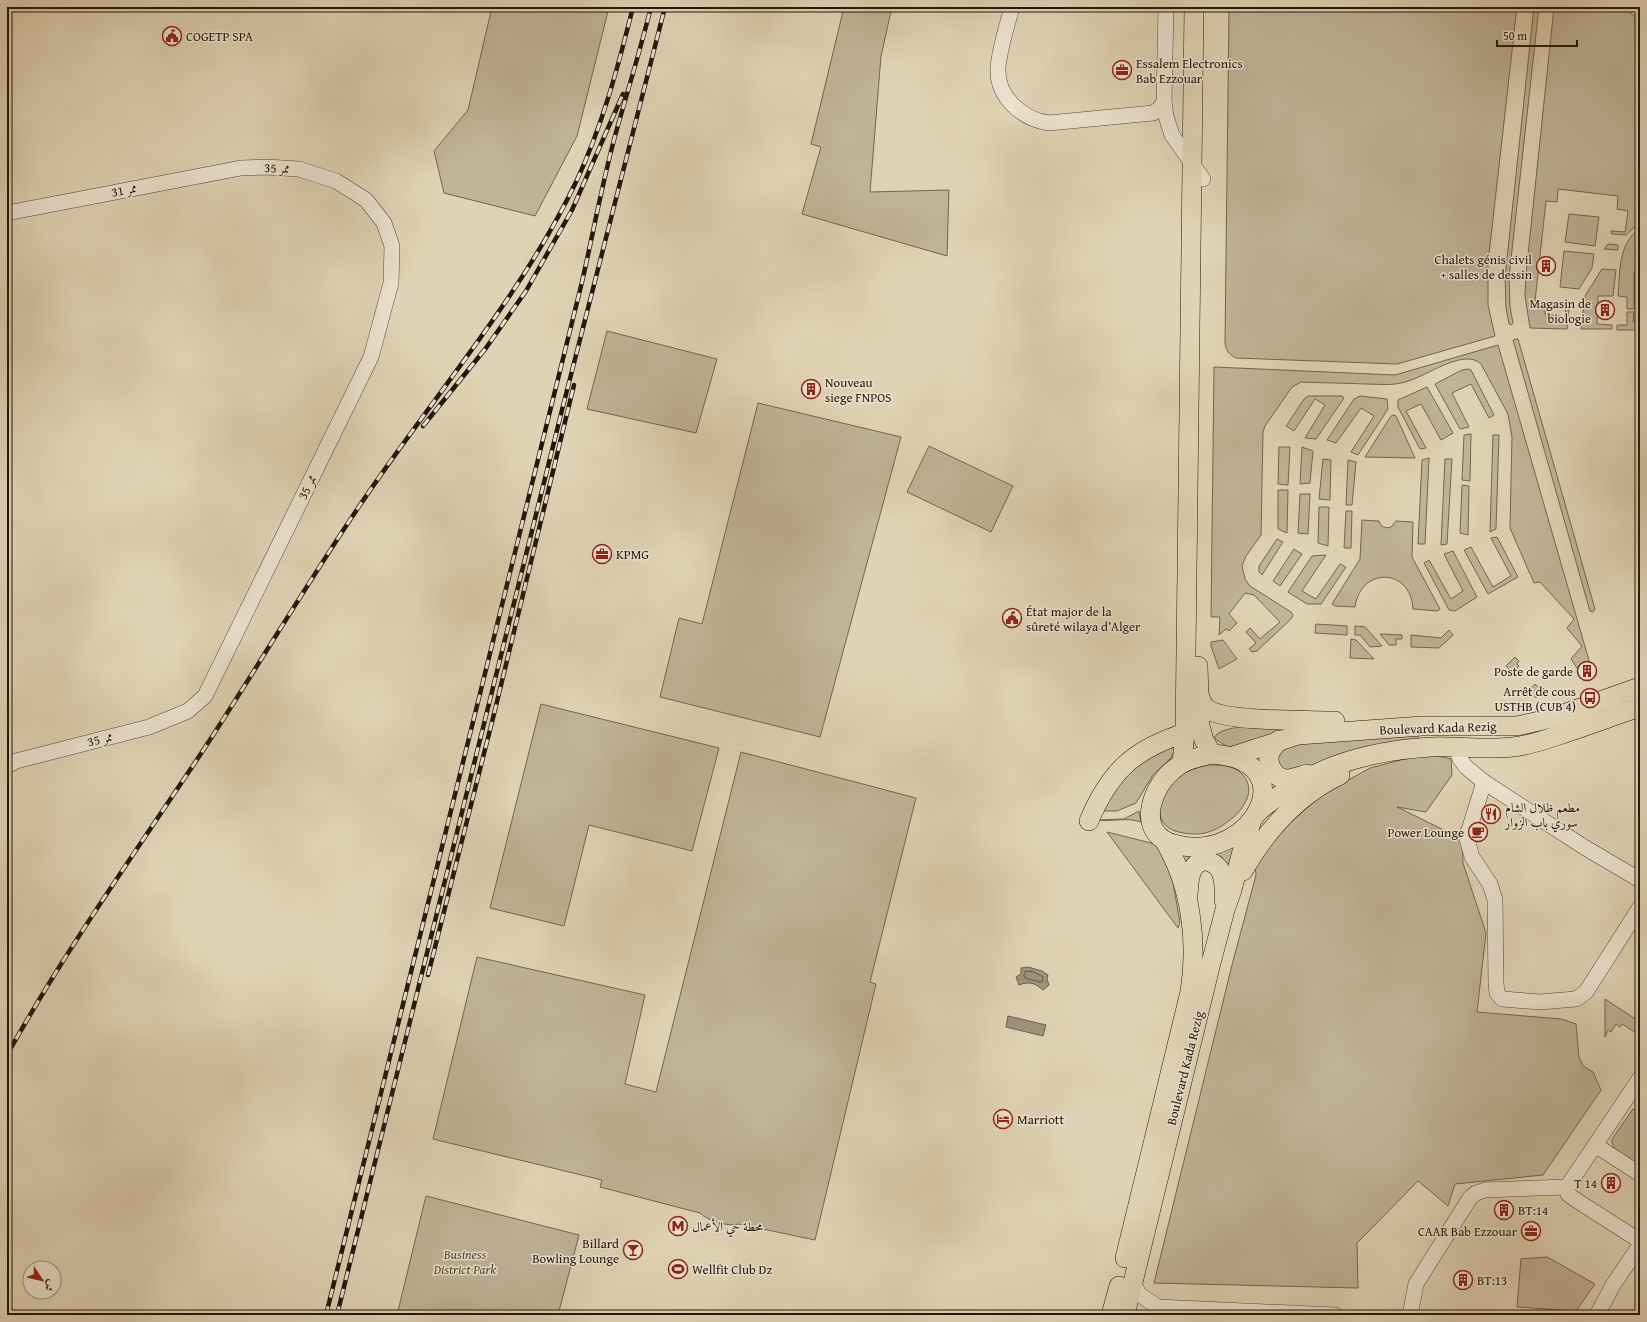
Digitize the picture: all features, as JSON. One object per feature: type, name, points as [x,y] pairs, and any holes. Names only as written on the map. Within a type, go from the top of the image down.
[{"type":"main road","points":[[1194,7],[1198,172]]},
{"type":"main road","points":[[1182,763],[1185,733],[1191,543],[1198,172],[1206,7]]},
{"type":"main road","points":[[1191,543],[1200,726],[1204,740],[1212,754]]},
{"type":"main road","name":"Boulevard Kada Rezig","points":[[1233,756],[1298,735],[1422,726],[1517,726],[1552,718],[1640,687]]},
{"type":"main road","points":[[1198,695],[1203,704],[1209,710],[1228,716],[1277,720],[1370,722],[1422,726]]},
{"type":"main road","name":"Boulevard Kada Rezig","points":[[1323,769],[1364,756],[1398,751],[1432,747],[1513,747],[1536,743],[1640,707]]},
{"type":"main road","points":[[1089,821],[1099,798],[1118,772],[1137,755],[1149,747],[1185,733]]},
{"type":"main road","points":[[1279,740],[1270,751],[1269,757],[1271,768],[1280,777],[1286,779],[1294,778],[1323,769]]},
{"type":"main road","points":[[1232,890],[1260,844],[1280,820],[1295,806],[1322,785],[1398,751]]},
{"type":"main road","name":"Boulevard Kada Rezig","points":[[1111,1315],[1190,992],[1194,954],[1188,902],[1176,862],[1164,840],[1155,832],[1151,822],[1150,809],[1162,781],[1172,770],[1182,763],[1196,757],[1212,754],[1233,756],[1250,765],[1257,773],[1262,782],[1264,794],[1241,854],[1232,890],[1225,910],[1125,1315]]},
{"type":"main road","points":[[1164,840],[1188,847],[1205,847],[1222,842],[1235,836],[1282,794],[1323,769]]},
{"type":"main road","points":[[1188,902],[1190,874],[1194,866],[1203,861],[1212,862],[1218,867],[1222,874],[1225,910]]},
{"type":"street","points":[[1012,7],[998,68],[1000,83],[1005,95],[1015,108],[1026,117],[1038,122],[1049,123],[1153,112],[1159,109],[1164,102]]},
{"type":"street","points":[[1166,7],[1164,102],[1166,116],[1172,134],[1198,172]]},
{"type":"street","name":"ممر 35","points":[[7,766],[16,761],[149,727],[188,711],[205,696],[371,357],[391,283],[392,246],[384,224],[366,200],[336,181],[299,168],[266,166],[241,168]]},
{"type":"street","name":"ممر 31","points":[[7,213],[241,168]]},
{"type":"street","points":[[1457,748],[1460,758],[1466,767],[1484,782],[1640,880]]},
{"type":"street","points":[[1484,782],[1469,830],[1466,834],[1472,857],[1490,884],[1495,900],[1496,983],[1497,993],[1502,999],[1540,1002],[1576,999],[1586,992],[1640,907]]},
{"type":"street","points":[[1640,1078],[1567,1187],[1568,1194],[1573,1198],[1640,1240]]},
{"type":"street","points":[[1595,1145],[1640,1174]]},
{"type":"street","points":[[1410,1315],[1416,1284],[1470,1198],[1476,1193],[1485,1190],[1567,1187]]},
{"type":"street","points":[[1597,1315],[1613,1285],[1640,1245]]},
{"type":"street","points":[[1133,1282],[1139,1294],[1158,1307],[1335,1315]]},
{"type":"green space","points":[[492,7],[609,7],[577,136],[535,216],[444,193],[434,151],[468,110]]},
{"type":"green space","points":[[844,7],[892,7],[881,56],[870,192],[949,190],[947,256],[802,214],[821,147],[811,144]]},
{"type":"green space","points":[[1229,7],[1517,7],[1488,263],[1488,305],[1495,336],[1397,364],[1236,358],[1228,352],[1225,343]]},
{"type":"green space","points":[[1534,7],[1539,7],[1509,277],[1510,307],[1513,323],[1511,325],[1509,324],[1506,308],[1505,277]]},
{"type":"green space","points":[[1554,7],[1622,7],[1640,20],[1640,222],[1626,235],[1612,234],[1611,231],[1625,232],[1628,211],[1617,209],[1618,196],[1558,189],[1557,202],[1546,201],[1535,301],[1546,302],[1545,314],[1565,317],[1566,304],[1569,309],[1567,329],[1530,328],[1525,296],[1526,274]]},
{"type":"green space","points":[[1569,214],[1599,217],[1595,246],[1565,242]]},
{"type":"green space","points":[[1640,228],[1640,255],[1636,272],[1634,272],[1634,309],[1627,309],[1627,297],[1618,296],[1620,268],[1624,250],[1628,242],[1633,234]]},
{"type":"green space","points":[[1608,244],[1618,245],[1618,250],[1604,249]]},
{"type":"green space","points":[[1564,251],[1594,254],[1592,268],[1579,289],[1560,287]]},
{"type":"green space","points":[[1602,269],[1616,270],[1613,296],[1598,296],[1597,324],[1612,325],[1612,329],[1581,329],[1585,296]]},
{"type":"green space","points":[[1627,312],[1634,312],[1633,322],[1640,322],[1640,330],[1617,330],[1617,325],[1627,325]]},
{"type":"green space","points":[[607,331],[717,359],[696,433],[587,409]]},
{"type":"green space","points":[[1518,339],[1595,609],[1593,612],[1590,611],[1513,340]]},
{"type":"green space","points":[[1498,345],[1590,664],[1577,668],[1571,659],[1582,646],[1567,628],[1574,619],[1540,582],[1534,583],[1510,528],[1512,437],[1508,414],[1481,364],[1474,360],[1465,359],[1454,361],[1413,379],[1395,384],[1301,382],[1292,387],[1265,426],[1263,432],[1261,535],[1246,556],[1242,566],[1245,579],[1250,586],[1291,612],[1293,615],[1291,619],[1257,651],[1252,652],[1249,649],[1256,643],[1246,632],[1250,628],[1260,639],[1280,622],[1254,595],[1245,593],[1229,614],[1237,623],[1229,631],[1226,629],[1219,635],[1220,617],[1211,617],[1214,367],[1395,375]]},
{"type":"green space","points":[[1462,370],[1471,370],[1494,415],[1489,418],[1471,384],[1452,393],[1469,427],[1460,429],[1435,384]]},
{"type":"green space","points":[[1427,387],[1453,433],[1441,440],[1421,404],[1406,411],[1426,448],[1420,449],[1398,407],[1398,400]]},
{"type":"green space","points":[[1308,396],[1342,396],[1344,398],[1316,439],[1305,438],[1325,405],[1315,399],[1294,431],[1286,426],[1304,399]]},
{"type":"green space","points":[[1360,396],[1387,399],[1388,409],[1358,455],[1351,452],[1374,416],[1361,408],[1336,443],[1327,440],[1354,399]]},
{"type":"green space","points":[[758,403],[901,437],[820,737],[660,697],[679,618],[702,624]]},
{"type":"green space","points":[[1391,416],[1396,416],[1415,458],[1365,457]]},
{"type":"green space","points":[[1471,434],[1470,481],[1462,480],[1464,435]]},
{"type":"green space","points":[[1493,435],[1499,435],[1496,529],[1490,532]]},
{"type":"green space","points":[[929,446],[1013,486],[991,532],[907,492]]},
{"type":"green space","points":[[1279,447],[1290,447],[1288,485],[1278,484]]},
{"type":"green space","points":[[1302,447],[1313,451],[1310,483],[1300,484]]},
{"type":"green space","points":[[1429,458],[1425,544],[1418,544],[1422,460]]},
{"type":"green space","points":[[1323,459],[1331,460],[1330,500],[1319,499]]},
{"type":"green space","points":[[1445,459],[1452,459],[1447,544],[1441,545]]},
{"type":"green space","points":[[1348,460],[1356,462],[1352,505],[1346,505]]},
{"type":"green space","points":[[1462,485],[1469,486],[1468,535],[1460,533]]},
{"type":"green space","points":[[1278,490],[1288,490],[1287,533],[1278,529]]},
{"type":"green space","points":[[1300,494],[1310,494],[1308,534],[1298,533]]},
{"type":"green space","points":[[1319,507],[1329,507],[1328,546],[1318,543]]},
{"type":"green space","points":[[1346,511],[1352,511],[1351,548],[1344,548]]},
{"type":"green space","points":[[1362,520],[1379,521],[1385,528],[1391,527],[1396,521],[1413,522],[1412,557],[1440,609],[1438,611],[1413,609],[1410,595],[1404,586],[1395,580],[1386,577],[1375,579],[1366,584],[1359,594],[1355,607],[1335,606],[1332,604],[1360,559]]},
{"type":"green space","points":[[1497,537],[1518,577],[1488,594],[1464,550],[1471,547],[1493,587],[1511,576],[1491,538]]},
{"type":"green space","points":[[1277,539],[1283,542],[1262,575],[1259,572],[1259,566]]},
{"type":"green space","points":[[1294,549],[1302,554],[1280,586],[1273,581]]},
{"type":"green space","points":[[1453,551],[1477,597],[1455,611],[1449,610],[1424,563],[1429,560],[1451,599],[1463,591],[1444,554]]},
{"type":"green space","points":[[1326,555],[1302,591],[1316,599],[1340,564],[1346,567],[1321,604],[1307,604],[1288,592],[1312,556]]},
{"type":"green space","points":[[1316,624],[1347,626],[1347,635],[1315,633]]},
{"type":"green space","points":[[1355,626],[1365,627],[1382,646],[1370,647],[1360,635],[1355,635]]},
{"type":"green space","points":[[1449,630],[1453,635],[1439,648],[1411,647],[1411,635],[1441,638]]},
{"type":"green space","points":[[1380,634],[1402,635],[1402,639],[1396,639],[1396,645],[1389,645]]},
{"type":"green space","points":[[1351,639],[1356,640],[1374,659],[1350,658]]},
{"type":"green space","points":[[1223,640],[1237,659],[1219,669],[1211,642]]},
{"type":"green space","points":[[1515,657],[1519,661],[1517,664],[1519,666],[1513,673],[1506,666]]},
{"type":"green space","points":[[1535,684],[1538,687],[1540,685],[1544,689],[1536,698],[1529,691]]},
{"type":"green space","points":[[541,704],[719,748],[692,851],[589,825],[564,926],[490,908]]},
{"type":"green space","points":[[1245,726],[1308,727],[1229,748],[1214,738],[1223,731]]},
{"type":"green space","points":[[1418,735],[1418,740],[1295,774],[1279,770],[1277,749],[1281,745]]},
{"type":"green space","points":[[1175,740],[1174,751],[1171,758],[1153,775],[1136,803],[1117,811],[1100,811],[1114,779]]},
{"type":"green space","points":[[741,752],[916,798],[870,982],[876,984],[815,1240],[739,1224],[729,1225],[718,1223],[708,1219],[700,1213],[600,1187],[602,1180],[433,1139],[477,957],[645,995],[625,1084],[656,1092]]},
{"type":"green space","points":[[1438,756],[1451,759],[1452,775],[1426,812],[1397,807],[1462,839],[1463,863],[1486,933],[1477,1012],[1561,1019],[1576,1024],[1579,1057],[1583,1066],[1593,1072],[1601,1090],[1543,1175],[1455,1184],[1448,1206],[1418,1181],[1357,1243],[1358,1288],[1154,1283],[1232,965],[1256,875],[1255,862],[1284,828],[1323,794],[1370,768],[1412,757]]},
{"type":"green space","points":[[1208,765],[1225,766],[1240,772],[1247,781],[1249,791],[1246,800],[1241,809],[1233,818],[1214,830],[1198,834],[1175,831],[1163,822],[1160,816],[1163,794],[1172,782],[1184,773]]},
{"type":"green space","points":[[1139,811],[1141,822],[1130,820],[1096,820],[1124,819]]},
{"type":"green space","points":[[1107,832],[1155,844],[1162,850],[1173,883],[1180,922],[1178,928]]},
{"type":"green space","points":[[1243,834],[1226,873],[1186,865],[1176,848]]},
{"type":"green space","points":[[1605,999],[1640,1022],[1640,1035],[1622,1024],[1620,1027],[1616,1024],[1611,1032],[1608,1030],[1605,1037]]},
{"type":"green space","points":[[1633,1109],[1640,1113],[1640,1155],[1634,1163],[1616,1151],[1612,1143],[1612,1139]]},
{"type":"green space","name":"Business District Park","points":[[426,1196],[579,1235],[558,1315],[397,1315]]},
{"type":"green space","points":[[1547,1257],[1595,1284],[1576,1311],[1517,1307],[1521,1259]]},
{"type":"water","points":[[1028,967],[1042,971],[1048,975],[1047,979],[1049,985],[1043,990],[1032,983],[1019,985],[1016,977],[1021,974],[1021,968]]},
{"type":"water","points":[[1008,1016],[1046,1025],[1043,1036],[1006,1027]]},
{"type":"railway","points":[[7,1055],[53,977],[204,749],[340,535],[387,465],[502,307],[554,225],[576,182],[602,118],[633,7]]},
{"type":"railway","points":[[326,1315],[582,282],[610,154],[651,7]]},
{"type":"railway","points":[[337,1315],[562,410],[665,7]]},
{"type":"railway","points":[[423,426],[486,348],[526,291],[572,210],[623,94]]},
{"type":"railway","points":[[428,975],[493,718],[574,385]]},
{"type":"place","name":"COGETP SPA","points":[[172,36]]},
{"type":"place","name":"Essalem Electronics Bab Ezzouar","points":[[1122,70]]},
{"type":"place","name":"Chalets génis civil + salles de dessin","points":[[1546,266]]},
{"type":"place","name":"Magasin de biologie","points":[[1605,310]]},
{"type":"place","name":"Nouveau siege FNPOS","points":[[811,389]]},
{"type":"place","name":"KPMG","points":[[602,554]]},
{"type":"place","name":"État major de la sûreté wilaya d’Alger","points":[[1012,618]]},
{"type":"place","name":"Poste de garde","points":[[1587,671]]},
{"type":"place","name":"Arrêt de cous USTHB (CUB 4)","points":[[1590,698]]},
{"type":"place","name":"مطعم ظلال الشام سوري باب الزوار","points":[[1491,814]]},
{"type":"place","name":"Power Lounge","points":[[1478,832]]},
{"type":"place","name":"Marriott","points":[[1003,1119]]},
{"type":"place","name":"T 14","points":[[1611,1183]]},
{"type":"place","name":"BT:14","points":[[1504,1210]]},
{"type":"place","name":"محطة حي الأعمال","points":[[678,1226]]},
{"type":"place","name":"CAAR Bab Ezzouar","points":[[1531,1231]]},
{"type":"place","name":"Billard Bowling Lounge","points":[[633,1250]]},
{"type":"place","name":"Wellfit Club Dz","points":[[678,1269]]},
{"type":"place","name":"BT:13","points":[[1463,1280]]}]
